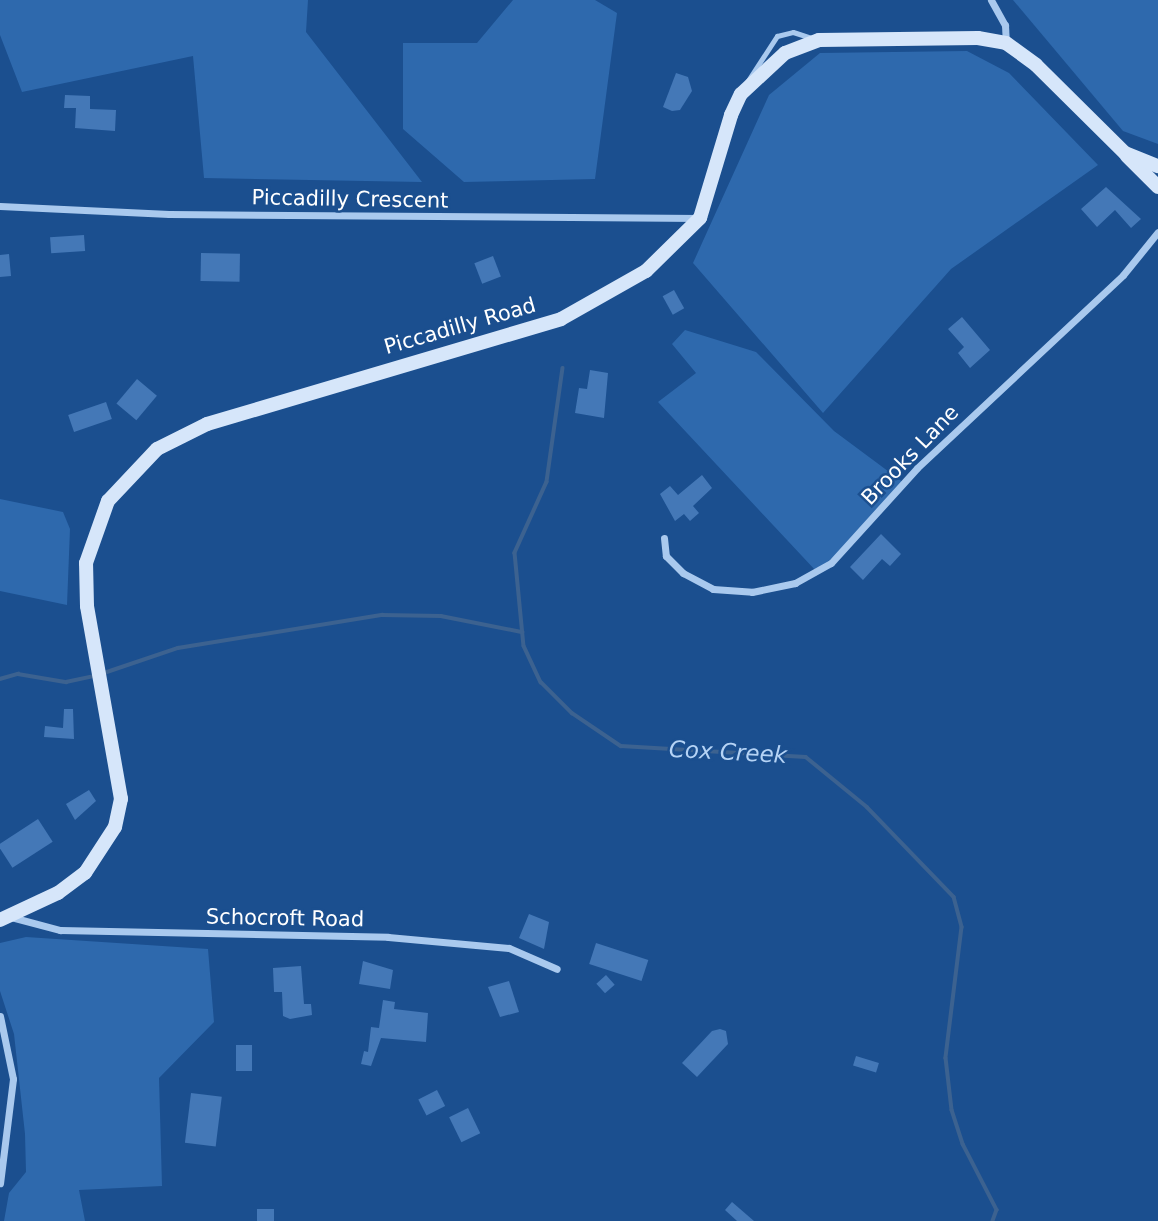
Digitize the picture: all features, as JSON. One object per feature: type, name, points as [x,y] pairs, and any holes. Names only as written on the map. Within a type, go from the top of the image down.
[{"type":"main road","name":"Piccadilly Road","points":[[5,919],[85,873],[116,827],[121,799],[105,701],[93,648],[86,563],[108,500],[157,449],[207,424],[561,319],[646,271],[700,218],[731,115],[741,94],[785,52],[819,40],[978,38],[1006,43],[1035,65],[1125,153],[1158,166]]},
{"type":"main road","points":[[1125,153],[1158,187]]},
{"type":"street","points":[[990,0],[1005,25],[1006,43]]},
{"type":"street","name":"Piccadilly Crescent","points":[[0,206],[169,214],[700,218]]},
{"type":"street","name":"Brooks Lane","points":[[664,538],[666,556],[683,573],[713,589],[752,592],[795,583],[831,563],[917,468],[1123,275],[1158,232]]},
{"type":"street","name":"Schocroft Road","points":[[5,919],[60,930],[388,937],[509,948],[557,969]]},
{"type":"street","points":[[0,1016],[13,1079],[0,1183]]},
{"type":"shaded area","points":[[0,0],[308,0],[306,32],[422,182],[204,178],[193,56],[22,92],[0,35]]},
{"type":"shaded area","points":[[513,0],[595,0],[617,13],[595,179],[464,182],[403,129],[403,43],[477,43]]},
{"type":"shaded area","points":[[1013,0],[1158,0],[1158,144],[1123,131]]},
{"type":"shaded area","points":[[967,51],[1009,73],[1098,165],[951,269],[823,413],[693,263],[769,95],[820,53]]},
{"type":"shaded area","points":[[685,330],[756,352],[834,431],[904,483],[856,539],[816,571],[658,402],[696,373],[672,344]]},
{"type":"shaded area","points":[[0,499],[63,512],[70,529],[67,605],[0,591]]},
{"type":"shaded area","points":[[26,937],[208,949],[214,1022],[159,1078],[162,1186],[79,1190],[85,1221],[4,1221],[9,1193],[26,1172],[25,1134],[14,1034],[0,991],[0,943]]},
{"type":"building","points":[[676,73],[688,77],[692,91],[680,110],[672,111],[663,107]]},
{"type":"building","points":[[65,95],[90,96],[90,109],[116,110],[115,131],[75,128],[76,108],[64,108]]},
{"type":"building","points":[[1106,187],[1141,219],[1131,228],[1115,210],[1097,227],[1081,209]]},
{"type":"building","points":[[84,235],[85,251],[51,253],[50,237]]},
{"type":"building","points":[[201,253],[240,254],[240,282],[201,281]]},
{"type":"building","points":[[9,254],[11,276],[0,277],[0,255]]},
{"type":"building","points":[[493,256],[501,277],[482,284],[474,263]]},
{"type":"building","points":[[674,290],[684,308],[673,315],[663,296]]},
{"type":"building","points":[[962,317],[990,350],[970,368],[958,353],[964,347],[948,329]]},
{"type":"building","points":[[590,370],[608,373],[604,418],[575,413],[579,388],[587,389]]},
{"type":"building","points":[[137,379],[157,396],[136,420],[116,404]]},
{"type":"building","points":[[106,402],[112,419],[74,432],[68,415]]},
{"type":"building","points":[[702,475],[712,488],[693,506],[699,513],[690,521],[684,514],[675,521],[660,494],[670,486],[678,495]]},
{"type":"building","points":[[881,534],[901,554],[890,566],[882,559],[863,580],[850,567]]},
{"type":"building","points":[[64,709],[73,709],[74,739],[44,737],[45,726],[63,728]]},
{"type":"building","points":[[89,790],[96,801],[75,820],[66,804]]},
{"type":"building","points":[[38,819],[53,842],[12,868],[0,849],[0,844]]},
{"type":"building","points":[[529,914],[549,922],[544,949],[519,938]]},
{"type":"building","points":[[596,943],[648,960],[642,981],[589,964]]},
{"type":"building","points":[[363,961],[393,970],[390,989],[359,984]]},
{"type":"building","points":[[301,966],[304,1004],[311,1004],[312,1015],[290,1019],[283,1016],[282,992],[274,992],[273,968]]},
{"type":"building","points":[[606,975],[615,985],[605,993],[596,984]]},
{"type":"building","points":[[509,981],[519,1012],[500,1017],[488,987]]},
{"type":"building","points":[[383,1000],[395,1002],[394,1009],[428,1013],[426,1042],[381,1038],[371,1066],[361,1064],[364,1051],[368,1052],[371,1027],[379,1028]]},
{"type":"building","points":[[712,1031],[726,1031],[728,1044],[697,1077],[682,1063]]},
{"type":"building","points":[[236,1045],[252,1045],[252,1071],[236,1071]]},
{"type":"building","points":[[856,1056],[879,1063],[876,1073],[853,1066]]},
{"type":"building","points":[[437,1090],[445,1106],[426,1116],[418,1100]]},
{"type":"building","points":[[191,1093],[222,1097],[216,1146],[185,1143]]},
{"type":"building","points":[[468,1108],[480,1133],[461,1142],[449,1117]]},
{"type":"building","points":[[732,1202],[754,1221],[737,1221],[725,1210]]},
{"type":"building","points":[[257,1209],[274,1209],[274,1221],[257,1221]]},
{"type":"waterway","name":"Cox Creek","points":[[563,368],[547,482],[515,553],[524,646],[541,682],[572,713],[621,746],[806,757],[867,807],[954,897],[962,927],[946,1058],[952,1110],[963,1144],[997,1210],[993,1221]]},
{"type":"waterway","points":[[101,674],[178,648],[382,615],[441,616],[522,632]]},
{"type":"waterway","points":[[0,679],[18,674],[66,682],[94,676]]}]
